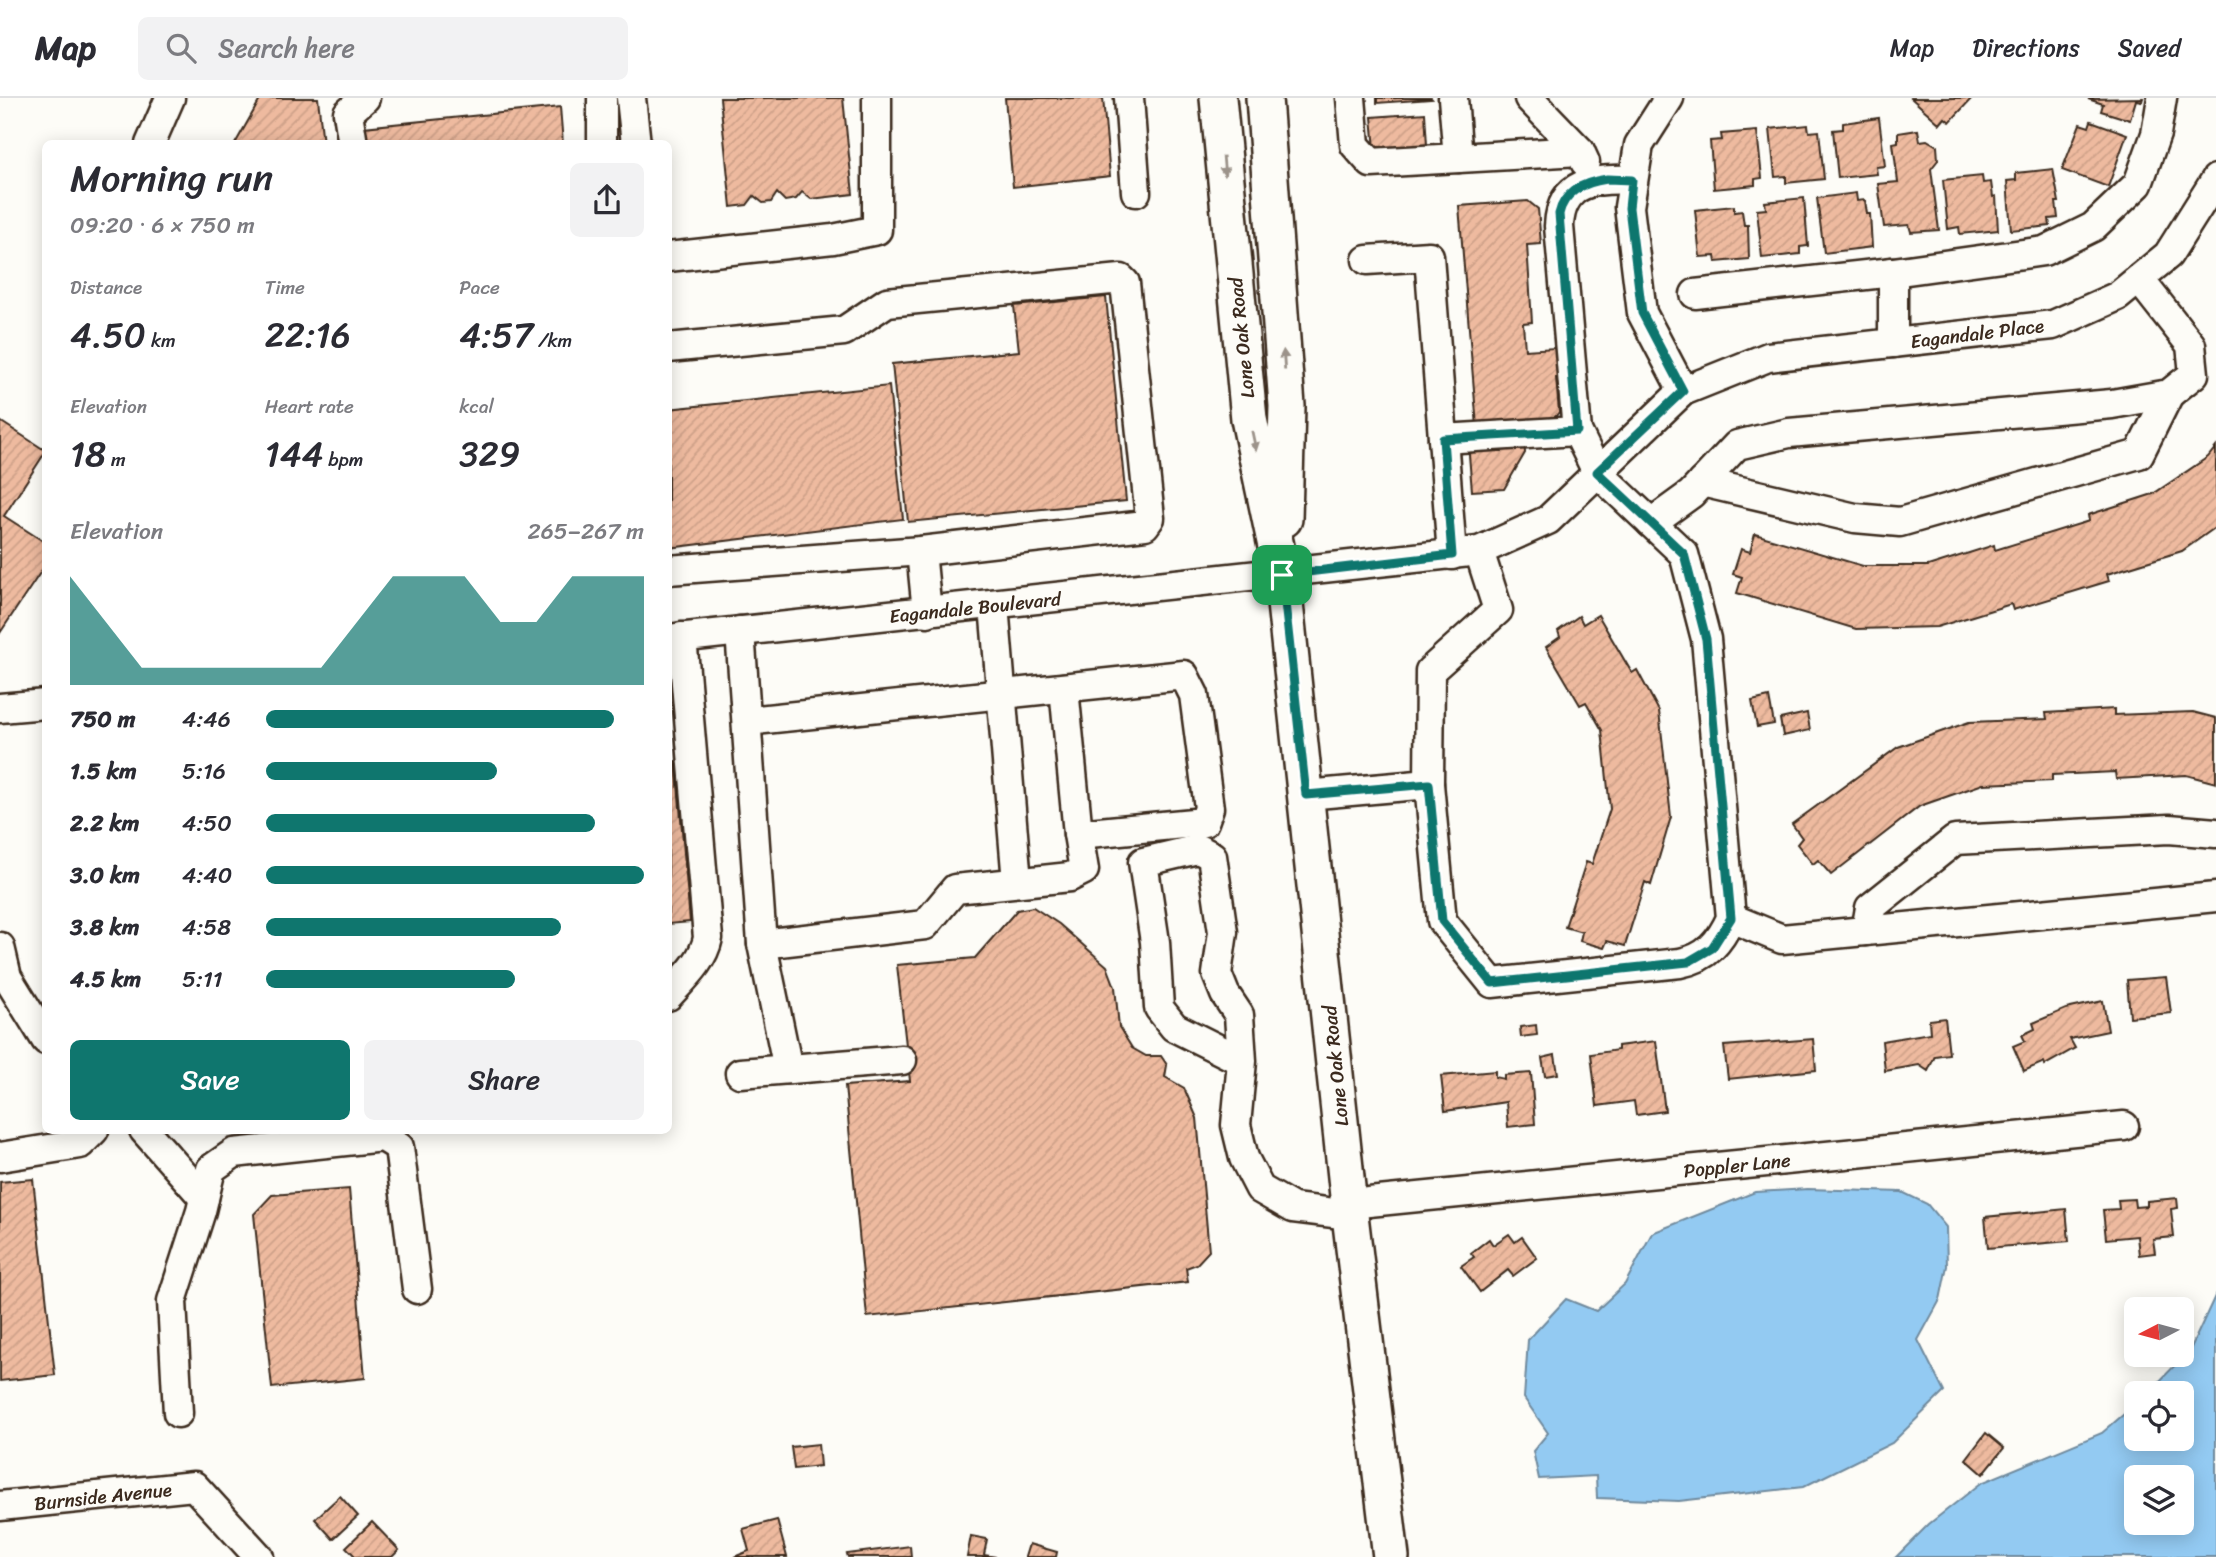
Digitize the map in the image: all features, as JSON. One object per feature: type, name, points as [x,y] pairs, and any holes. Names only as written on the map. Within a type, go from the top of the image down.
[{"type":"main road","name":"Lone Oak Road","points":[[1218,98],[1249,419],[1282,575],[1350,1209],[1391,1557]]},
{"type":"main road","name":"Lone Oak Road","points":[[1264,98],[1287,406],[1282,575]]},
{"type":"street","points":[[152,140],[170,98]]},
{"type":"street","points":[[352,140],[348,113],[365,98]]},
{"type":"street","points":[[602,98],[602,140]]},
{"type":"street","points":[[631,98],[636,140]]},
{"type":"street","points":[[672,257],[833,239],[877,230],[877,98]]},
{"type":"street","points":[[1129,98],[1136,192]]},
{"type":"street","points":[[1351,98],[1355,145],[1371,163],[1580,150]]},
{"type":"street","points":[[1453,98],[1458,158]]},
{"type":"street","points":[[1529,98],[1580,150],[1592,181]]},
{"type":"street","points":[[1669,98],[1639,145],[1629,208],[1642,313],[1683,391]]},
{"type":"street","points":[[1695,294],[1893,272],[2045,251],[2093,227],[2138,184],[2156,134],[2162,98]]},
{"type":"street","name":"Eagandale Place","points":[[1282,575],[1466,553],[1548,520],[1683,391],[1769,357],[2053,325],[2118,296],[2168,255],[2216,179]]},
{"type":"street","points":[[1367,260],[1429,256],[1443,439],[1466,553],[1498,610],[1430,671],[1429,784],[1442,921],[1492,983],[1688,962],[1712,948],[1731,918],[1706,639],[1684,554],[1597,472],[1577,431],[1559,226],[1561,205],[1567,197],[1592,181],[1632,180]]},
{"type":"street","points":[[1893,272],[1893,343]]},
{"type":"street","points":[[672,348],[844,331],[887,302],[1121,279],[1125,284],[1127,297],[1149,522],[921,551],[672,570]]},
{"type":"street","points":[[1702,482],[1855,518],[1900,522],[2138,454],[2169,394],[2194,374],[2191,345],[2139,279]]},
{"type":"street","points":[[1651,523],[1702,482],[1737,444],[1789,433],[2112,404],[2169,394]]},
{"type":"street","points":[[1443,439],[1577,431]]},
{"type":"street","points":[[921,551],[927,612]]},
{"type":"street","name":"Eagandale Boulevard","points":[[675,638],[1282,575]]},
{"type":"street","points":[[994,605],[1017,882]]},
{"type":"street","points":[[740,631],[762,944],[788,1069]]},
{"type":"street","points":[[672,992],[698,963],[706,951],[708,938],[679,724],[675,638]]},
{"type":"street","points":[[747,721],[1184,675],[1194,695],[1209,808],[1204,822],[1078,834]]},
{"type":"street","points":[[762,944],[925,925],[955,889],[1070,877],[1084,870],[1064,688]]},
{"type":"street","points":[[0,708],[42,704]]},
{"type":"street","points":[[1306,795],[1429,784]]},
{"type":"street","points":[[1866,931],[1870,908],[1955,840],[2169,829],[2216,833]]},
{"type":"street","name":"Poppler Lane","points":[[1242,1061],[1174,1027],[1159,1008],[1155,942],[1143,862],[1198,849],[1212,856],[1223,932],[1217,974],[1225,994],[1239,1015],[1242,1061],[1236,1125],[1244,1158],[1260,1189],[1293,1208],[1350,1209],[2124,1126]]},
{"type":"street","points":[[1731,918],[1782,939],[2216,897]]},
{"type":"street","points":[[0,947],[7,977],[42,1034]]},
{"type":"street","points":[[740,1073],[902,1060]]},
{"type":"street","points":[[0,1157],[80,1144],[90,1134]]},
{"type":"street","points":[[148,1134],[204,1198]]},
{"type":"street","points":[[178,1413],[172,1300],[211,1169],[234,1153],[383,1137],[399,1147],[417,1289]]},
{"type":"street","name":"Burnside Avenue","points":[[0,1506],[194,1486],[259,1557]]},
{"type":"water","points":[[1808,1189],[1902,1192],[1927,1204],[1946,1227],[1947,1266],[1940,1300],[1918,1340],[1944,1392],[1892,1443],[1803,1487],[1679,1501],[1597,1498],[1596,1476],[1539,1479],[1533,1451],[1548,1433],[1524,1398],[1528,1340],[1566,1299],[1596,1311],[1625,1284],[1652,1233],[1755,1192]]},
{"type":"water","points":[[2216,1294],[2216,1557],[1896,1557],[1929,1524],[1981,1483],[2102,1433],[2124,1414],[2124,1451],[2194,1451],[2194,1381],[2160,1381],[2173,1367],[2194,1367],[2194,1341]]},
{"type":"building","points":[[261,98],[318,98],[323,140],[237,140]]},
{"type":"building","points":[[720,98],[843,98],[853,194],[811,199],[802,192],[796,199],[785,201],[777,193],[771,202],[763,203],[754,196],[747,205],[731,207]]},
{"type":"building","points":[[1005,98],[1103,98],[1110,176],[1013,187]]},
{"type":"building","points":[[1377,98],[1431,98],[1432,99],[1377,103]]},
{"type":"building","points":[[1911,98],[1972,98],[1950,122],[1945,118],[1940,124]]},
{"type":"building","points":[[2143,98],[2142,101],[2136,100],[2130,120],[2101,111],[2103,104],[2088,99]]},
{"type":"building","points":[[560,107],[563,140],[366,140],[364,127]]},
{"type":"building","points":[[1425,113],[1427,145],[1375,149],[1372,117]]},
{"type":"building","points":[[1879,118],[1885,166],[1876,167],[1877,174],[1838,178],[1833,130],[1843,129],[1843,123]]},
{"type":"building","points":[[2091,121],[2127,134],[2108,187],[2062,170],[2080,124],[2089,127]]},
{"type":"building","points":[[1808,125],[1809,132],[1819,131],[1824,179],[1786,183],[1786,176],[1775,177],[1770,129]]},
{"type":"building","points":[[1918,130],[1920,141],[1927,140],[1937,146],[1938,160],[1931,169],[1939,230],[1911,232],[1909,225],[1884,227],[1878,184],[1898,182],[1893,143],[1898,142],[1898,133]]},
{"type":"building","points":[[1757,131],[1762,178],[1755,179],[1755,185],[1714,189],[1710,141],[1722,140],[1721,134]]},
{"type":"building","points":[[2053,169],[2059,202],[2056,202],[2058,218],[2049,219],[2050,226],[2011,230],[2007,181],[2016,180],[2016,173]]},
{"type":"building","points":[[1982,176],[1983,183],[1991,182],[1993,197],[1996,196],[1998,230],[1960,234],[1959,227],[1948,229],[1943,180]]},
{"type":"building","points":[[1856,193],[1857,201],[1865,200],[1867,214],[1870,214],[1872,247],[1824,253],[1817,198]]},
{"type":"building","points":[[1804,198],[1808,246],[1800,247],[1800,254],[1762,258],[1757,210],[1766,209],[1765,202]]},
{"type":"building","points":[[1528,201],[1538,209],[1541,244],[1527,245],[1532,322],[1523,323],[1525,350],[1570,347],[1572,377],[1556,378],[1559,412],[1551,422],[1477,427],[1459,206]]},
{"type":"building","points":[[1734,206],[1734,212],[1742,211],[1744,225],[1748,225],[1749,259],[1716,262],[1715,256],[1700,257],[1695,210]]},
{"type":"building","points":[[1106,297],[1126,501],[908,522],[892,364],[1019,351],[1014,306]]},
{"type":"building","points":[[889,386],[903,519],[672,548],[672,409]]},
{"type":"building","points":[[0,421],[42,448],[42,457],[4,516],[42,540],[42,570],[0,633]]},
{"type":"building","points":[[1524,438],[1525,453],[1504,489],[1472,491],[1468,443]]},
{"type":"building","points":[[2216,447],[2216,527],[2182,551],[2107,574],[2109,581],[2013,610],[2011,604],[1937,627],[1856,629],[1737,593],[1742,577],[1733,574],[1741,549],[1750,552],[1755,534],[1863,566],[1928,566],[1994,545],[1995,550],[2089,521],[2088,515],[2153,494],[2208,457]]},
{"type":"building","points":[[1598,615],[1632,673],[1637,670],[1659,711],[1671,817],[1651,885],[1645,882],[1625,946],[1607,941],[1604,948],[1580,941],[1582,932],[1565,927],[1586,862],[1592,864],[1610,809],[1602,730],[1586,702],[1580,705],[1546,647],[1560,637],[1558,631],[1579,616],[1583,624]]},
{"type":"building","points":[[1769,697],[1774,724],[1757,727],[1752,701]]},
{"type":"building","points":[[2114,709],[2114,715],[2193,712],[2216,718],[2216,783],[2186,775],[2116,779],[2115,772],[2052,775],[2052,781],[1983,784],[1920,806],[1831,875],[1818,860],[1813,864],[1797,844],[1802,838],[1792,824],[1898,747],[1969,722],[2047,719],[2046,713]]},
{"type":"building","points":[[1807,713],[1810,730],[1783,736],[1780,719]]},
{"type":"building","points":[[676,761],[690,922],[672,924],[672,762]]},
{"type":"building","points":[[1033,907],[1059,924],[1107,966],[1115,987],[1119,1027],[1132,1048],[1146,1056],[1161,1056],[1167,1065],[1165,1077],[1184,1088],[1197,1118],[1209,1251],[1197,1264],[1186,1268],[1188,1282],[867,1317],[845,1086],[910,1081],[897,965],[975,958],[1017,910]]},
{"type":"building","points":[[2166,977],[2171,1013],[2130,1017],[2127,980]]},
{"type":"building","points":[[2103,1001],[2108,1031],[2070,1039],[2075,1048],[2045,1065],[2044,1062],[2024,1071],[2013,1046],[2025,1041],[2022,1035],[2035,1029],[2033,1023],[2066,1009]]},
{"type":"building","points":[[1945,1018],[1949,1054],[1935,1056],[1928,1071],[1919,1065],[1885,1071],[1882,1041],[1930,1033],[1929,1020]]},
{"type":"building","points":[[1536,1025],[1537,1035],[1521,1037],[1520,1027]]},
{"type":"building","points":[[1813,1039],[1816,1070],[1728,1079],[1724,1046]]},
{"type":"building","points":[[1656,1041],[1665,1111],[1636,1115],[1634,1101],[1597,1106],[1591,1054],[1618,1050],[1618,1046]]},
{"type":"building","points":[[1555,1055],[1558,1074],[1545,1076],[1542,1058]]},
{"type":"building","points":[[1495,1071],[1495,1077],[1504,1079],[1504,1075],[1531,1073],[1535,1124],[1508,1127],[1506,1102],[1445,1111],[1441,1076]]},
{"type":"building","points":[[33,1179],[55,1375],[0,1381],[0,1182]]},
{"type":"building","points":[[349,1189],[365,1378],[272,1388],[254,1214],[272,1195]]},
{"type":"building","points":[[2177,1198],[2178,1208],[2171,1209],[2174,1237],[2153,1239],[2155,1253],[2139,1255],[2137,1236],[2106,1239],[2103,1210],[2119,1209],[2118,1200],[2134,1199],[2135,1207],[2147,1206],[2147,1201]]},
{"type":"building","points":[[2066,1209],[2069,1241],[1988,1248],[1985,1217]]},
{"type":"building","points":[[1509,1234],[1515,1242],[1522,1237],[1537,1258],[1513,1276],[1508,1270],[1480,1292],[1461,1266],[1474,1257],[1471,1253],[1489,1239],[1493,1245]]},
{"type":"building","points":[[1986,1433],[2004,1448],[1983,1474],[1966,1459]]},
{"type":"building","points":[[818,1444],[820,1466],[794,1469],[791,1447]]},
{"type":"building","points":[[340,1496],[358,1516],[333,1539],[315,1519]]},
{"type":"building","points":[[777,1520],[787,1557],[734,1557],[749,1551],[743,1529]]},
{"type":"building","points":[[372,1522],[399,1550],[392,1557],[356,1557],[346,1547]]},
{"type":"building","points":[[971,1536],[987,1539],[984,1555],[996,1557],[967,1557]]},
{"type":"building","points":[[1029,1544],[1057,1552],[1056,1557],[1025,1557]]},
{"type":"building","points":[[910,1546],[911,1557],[848,1557],[847,1554]]},
{"type":"route","points":[[1632,180],[1629,208],[1642,313],[1683,391],[1597,472],[1684,554],[1706,639],[1731,918],[1712,948],[1688,962],[1492,983],[1442,921],[1429,784],[1306,795],[1282,575],[1452,555],[1443,439],[1577,431],[1575,381],[1559,214],[1567,197],[1592,181],[1632,180]]}]
